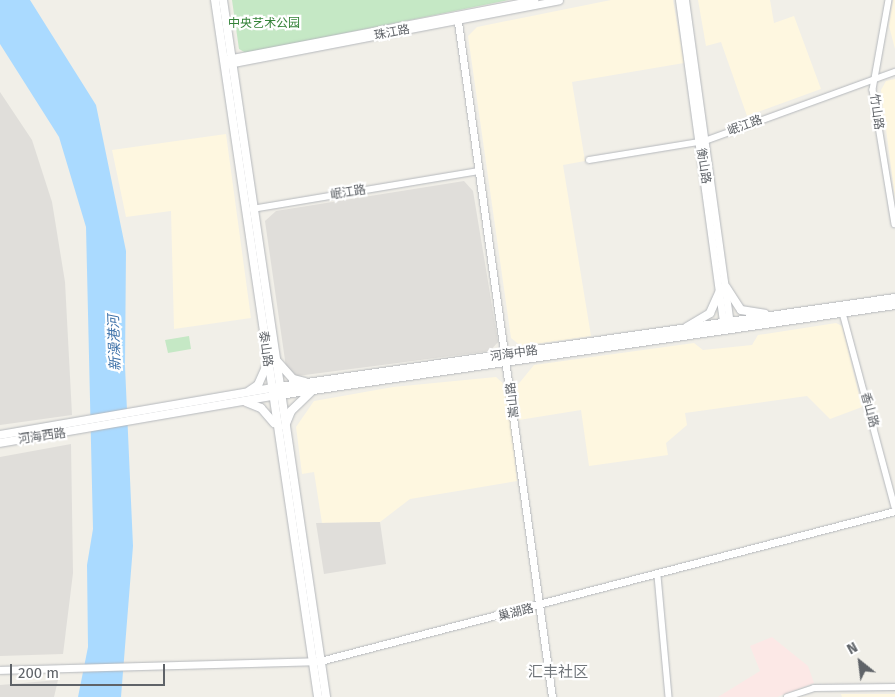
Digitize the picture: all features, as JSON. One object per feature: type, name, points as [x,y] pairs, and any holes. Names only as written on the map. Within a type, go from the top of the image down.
[{"type":"main road","name":"泰山路","points":[[215,0],[229,61]]},
{"type":"main road","name":"泰山路","points":[[223,0],[229,61],[275,392],[316,661],[318,697]]},
{"type":"main road","points":[[678,331],[710,313],[723,288],[741,310],[782,315]]},
{"type":"main road","name":"河海中路","points":[[275,392],[313,391],[678,331],[727,328],[782,315],[895,298]]},
{"type":"main road","name":"河海中路","points":[[84,427],[245,398],[308,383],[508,359],[895,305]]},
{"type":"main road","points":[[308,383],[294,379],[271,359],[265,375],[245,398],[261,408],[281,429],[290,411],[313,391]]},
{"type":"main road","name":"河海西路","points":[[0,435],[84,427]]},
{"type":"main road","name":"河海西路","points":[[0,443],[84,427]]},
{"type":"main road","name":"泰山路","points":[[316,661],[326,697]]},
{"type":"street","name":"珠江路","points":[[457,18],[534,0]]},
{"type":"street","name":"珠江路","points":[[229,61],[559,0]]},
{"type":"street","name":"衡山路","points":[[679,0],[702,142]]},
{"type":"street","name":"衡山路","points":[[684,0],[727,328]]},
{"type":"street","name":"竹山路","points":[[889,0],[873,81],[895,224]]},
{"type":"street","name":"嵩山路","points":[[457,18],[508,359],[536,608],[552,697]]},
{"type":"street","name":"岷江路","points":[[589,160],[702,142],[895,72]]},
{"type":"street","name":"岷江路","points":[[250,209],[479,171]]},
{"type":"street","name":"香山路","points":[[843,313],[895,507]]},
{"type":"street","name":"巢湖路","points":[[0,670],[75,666],[316,661],[536,608],[895,511]]},
{"type":"street","points":[[658,576],[669,697]]},
{"type":"street","points":[[787,697],[814,688],[895,687]]},
{"type":"shaded area","points":[[611,0],[673,0],[684,63],[572,82],[585,161],[563,165],[591,336],[521,346],[511,338],[468,36],[477,27]]},
{"type":"shaded area","points":[[698,0],[770,0],[774,23],[794,16],[821,89],[747,116],[721,42],[706,46]]},
{"type":"shaded area","points":[[893,0],[895,0],[895,49],[889,26]]},
{"type":"shaded area","points":[[895,79],[895,198],[881,90],[886,81]]},
{"type":"shaded area","points":[[0,92],[32,140],[52,202],[65,282],[72,415],[0,425]]},
{"type":"shaded area","points":[[226,134],[251,318],[174,329],[171,211],[126,217],[112,150]]},
{"type":"shaded area","points":[[464,181],[473,191],[498,342],[490,351],[297,376],[286,367],[265,221],[276,211]]},
{"type":"shaded area","points":[[836,323],[842,326],[862,407],[830,419],[807,396],[685,413],[687,425],[666,443],[668,455],[589,466],[581,410],[519,420],[516,387],[534,365],[694,343],[703,350],[752,345],[758,335]]},
{"type":"shaded area","points":[[496,377],[507,387],[517,481],[410,499],[380,522],[322,523],[314,472],[302,474],[296,427],[314,401],[393,387]]},
{"type":"shaded area","points":[[71,444],[73,573],[63,654],[0,656],[0,457]]},
{"type":"shaded area","points":[[380,522],[386,564],[324,574],[316,523]]},
{"type":"shaded area","points":[[772,637],[808,666],[814,683],[777,697],[718,697],[760,671],[750,646]]},
{"type":"shaded area","points":[[58,680],[54,697],[0,697],[0,685]]},
{"type":"shaded area","points":[[841,694],[895,694],[895,697],[842,697]]},
{"type":"green space","name":"中央艺术公园","points":[[232,0],[509,0],[246,53],[239,49]]},
{"type":"green space","points":[[189,336],[191,349],[168,353],[165,340]]},
{"type":"water","name":"新澡港河","points":[[0,0],[30,0],[96,105],[126,251],[125,366],[133,546],[121,697],[78,697],[88,647],[87,565],[93,529],[86,227],[59,137],[0,44]]},
{"type":"district","name":"汇丰社区","points":[[558,673]]}]
